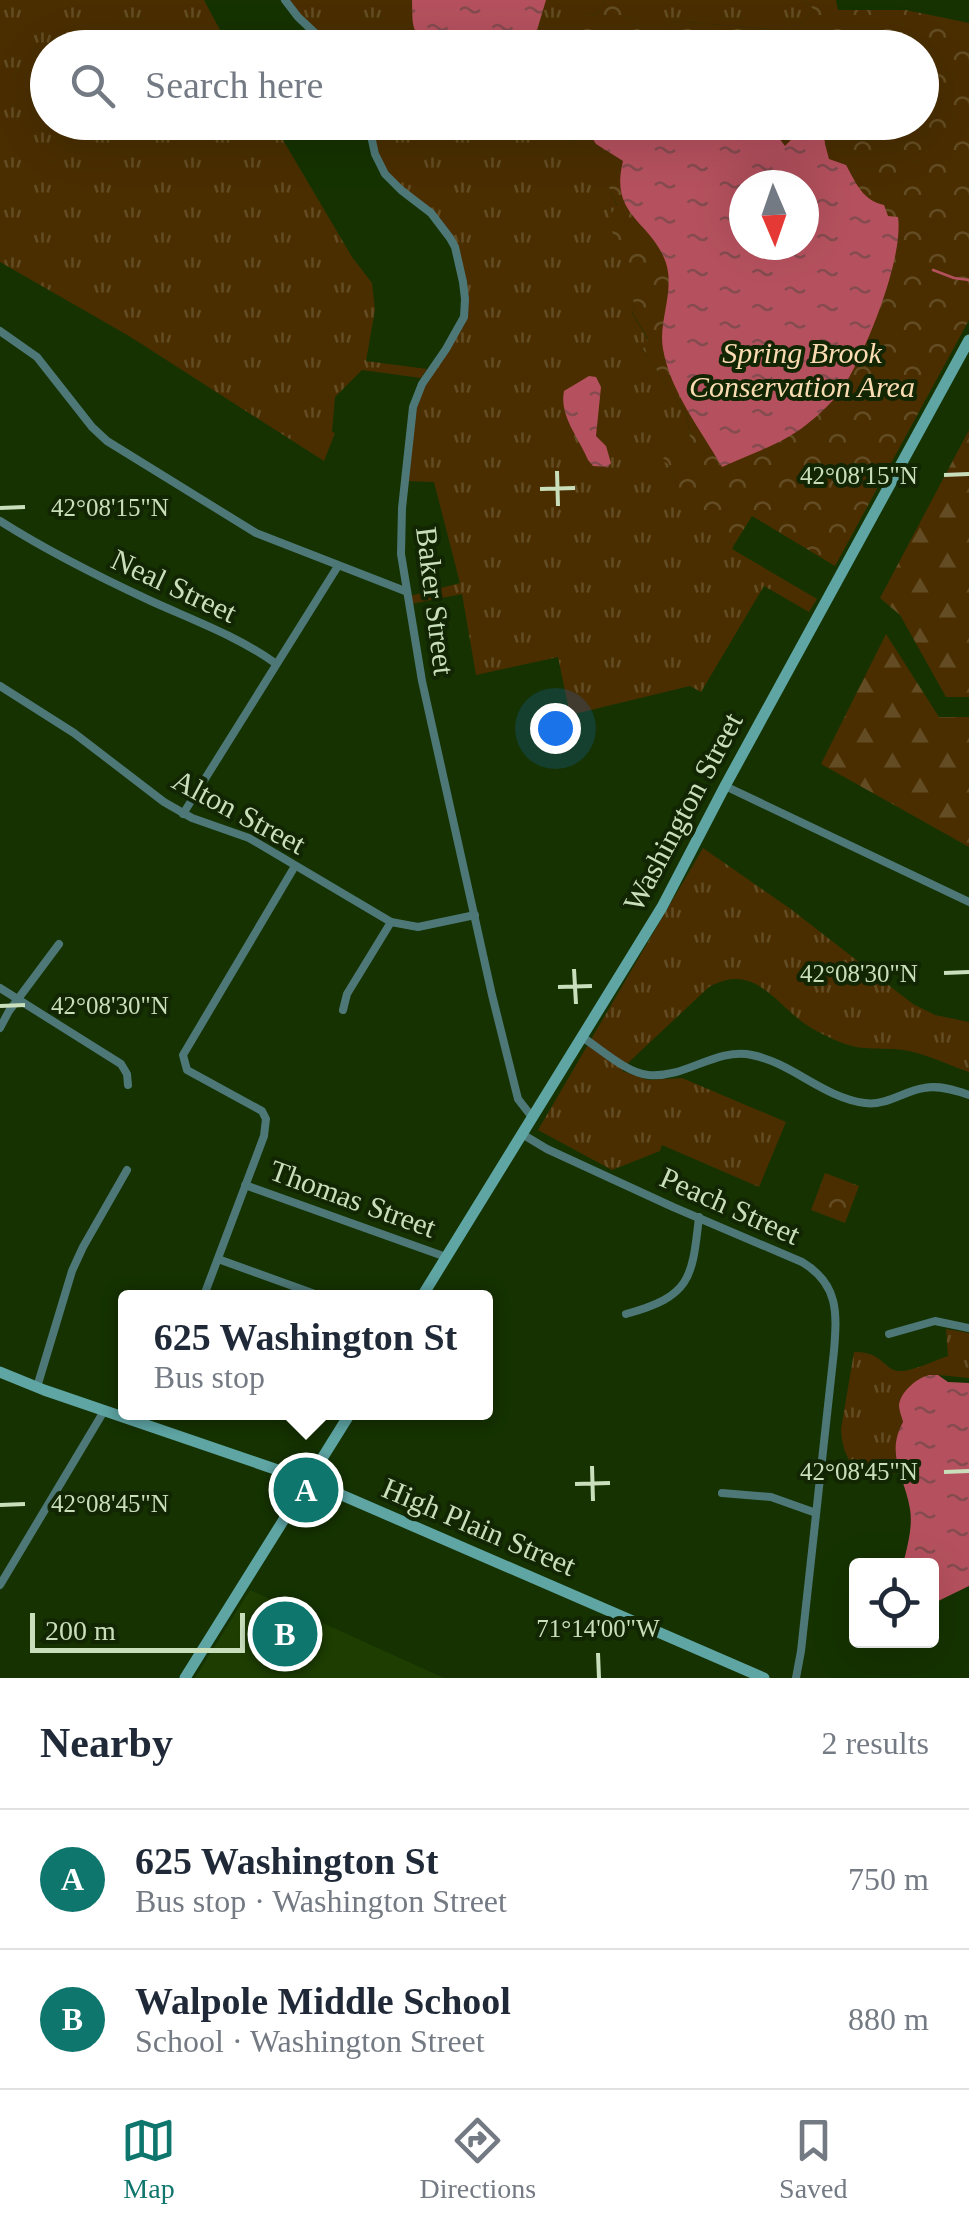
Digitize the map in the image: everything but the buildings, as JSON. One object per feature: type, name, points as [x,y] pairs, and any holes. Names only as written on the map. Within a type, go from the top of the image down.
[{"type":"main road","name":"Washington Street","points":[[426,1290],[662,907],[969,340]]},
{"type":"main road","name":"High Plain Street","points":[[0,1372],[118,1416]]},
{"type":"main road","name":"High Plain Street","points":[[130,1420],[307,1480],[764,1678]]},
{"type":"main road","points":[[185,1678],[346,1420]]},
{"type":"street","points":[[286,0],[312,30]]},
{"type":"street","name":"Baker Street","points":[[372,140],[384,174],[431,213],[458,256],[464,317],[422,384],[410,422],[400,525],[406,591],[422,681],[518,1099],[533,1117]]},
{"type":"street","points":[[0,331],[37,358],[107,441],[256,533],[406,591]]},
{"type":"street","name":"Neal Street","points":[[0,522],[110,582],[251,646],[275,664]]},
{"type":"street","points":[[183,814],[338,566]]},
{"type":"street","name":"Alton Street","points":[[0,686],[74,734],[183,814],[249,838],[391,922],[418,927],[475,915]]},
{"type":"street","points":[[725,786],[969,902]]},
{"type":"street","points":[[206,1290],[265,1132],[264,1112],[188,1070],[183,1055],[294,866]]},
{"type":"street","points":[[343,1010],[347,994],[391,922]]},
{"type":"street","points":[[0,1028],[59,944]]},
{"type":"street","points":[[0,988],[121,1064],[128,1085]]},
{"type":"street","points":[[582,1036],[628,1068],[646,1075],[670,1074],[740,1052],[759,1056],[848,1099],[868,1104],[922,1088],[946,1088],[969,1095]]},
{"type":"street","name":"Peach Street","points":[[522,1134],[802,1262],[829,1287],[836,1327],[796,1678]]},
{"type":"street","points":[[37,1387],[72,1271],[126,1170]]},
{"type":"street","name":"Thomas Street","points":[[245,1185],[446,1256]]},
{"type":"street","points":[[626,1314],[650,1307],[677,1291],[694,1256],[699,1217]]},
{"type":"street","points":[[218,1258],[304,1290]]},
{"type":"street","points":[[889,1334],[935,1321],[969,1328]]},
{"type":"street","points":[[0,1585],[104,1411]]},
{"type":"street","points":[[722,1493],[771,1496],[816,1513]]},
{"type":"shaded area","points":[[250,1590],[444,1678],[195,1678]]},
{"type":"green space","points":[[0,0],[204,0],[220,30],[30,30],[30,140],[283,140],[352,257],[372,283],[375,310],[366,361],[427,369],[421,378],[362,370],[335,397],[335,433],[324,461],[129,336],[0,262]]},
{"type":"green space","points":[[285,0],[605,0],[597,15],[583,13],[589,30],[314,30]]},
{"type":"green space","name":"Spring Brook Conservation Area","points":[[605,0],[615,0],[640,30],[579,30],[583,13],[597,15]]},
{"type":"green space","points":[[615,0],[805,0],[814,10],[795,30],[673,21],[668,30],[640,30]]},
{"type":"green space","name":"Spring Brook Conservation Area","points":[[805,0],[836,0],[838,10],[906,10],[969,23],[969,320],[835,566],[752,516],[734,545],[690,520],[668,464],[661,460],[690,438],[687,416],[643,349],[648,339],[632,312],[634,303],[608,218],[617,205],[591,147],[571,147],[571,140],[939,140],[939,30],[795,30],[814,10]]},
{"type":"green space","name":"Spring Brook Conservation Area","points":[[673,21],[782,30],[668,30]]},
{"type":"green space","points":[[374,140],[571,140],[571,146],[591,147],[617,206],[634,303],[632,313],[648,340],[643,349],[687,416],[690,438],[668,464],[690,519],[817,599],[809,612],[764,586],[701,692],[690,686],[570,715],[558,657],[476,675],[462,594],[411,604],[410,596],[460,583],[434,482],[405,481],[413,407],[464,317],[458,256],[438,220],[385,174]]},
{"type":"green space","points":[[969,430],[969,697],[946,697],[900,615],[880,598]]},
{"type":"green space","points":[[886,634],[939,717],[969,717],[969,847],[821,764]]},
{"type":"green space","points":[[703,848],[792,910],[913,1004],[935,1015],[969,1022],[969,1072],[928,1056],[838,1041],[813,1029],[753,983],[726,980],[709,987],[622,1071],[648,1080],[682,1078],[786,1122],[759,1187],[662,1145],[660,1151],[612,1170],[538,1130]]},
{"type":"green space","points":[[825,1173],[859,1186],[845,1223],[811,1210]]},
{"type":"green space","points":[[946,1329],[969,1333],[969,1378],[938,1375],[899,1408],[903,1422],[897,1441],[897,1472],[885,1476],[864,1474],[845,1452],[841,1429],[854,1352],[871,1354],[894,1370],[910,1370],[948,1356]]},
{"type":"water","points":[[412,0],[546,0],[537,30],[416,30]]},
{"type":"water","points":[[594,140],[780,140],[785,146],[791,140],[825,140],[829,159],[846,165],[865,195],[884,205],[888,216],[898,217],[889,279],[863,351],[840,392],[797,432],[722,467],[679,395],[667,365],[662,338],[669,285],[666,263],[626,207],[620,180],[623,161]]},
{"type":"water","points":[[589,376],[596,377],[601,387],[596,436],[606,446],[611,463],[608,467],[593,466],[588,460],[564,409],[564,391]]},
{"type":"water","points":[[938,1375],[948,1382],[969,1383],[969,1586],[939,1601],[939,1558],[904,1558],[911,1516],[896,1456],[903,1422],[899,1407],[903,1395],[920,1379]]},
{"type":"waterway","points":[[933,270],[969,280]]},
{"type":"place","name":"625 Washington St","points":[[306,1490]]},
{"type":"place","name":"Walpole Middle School","points":[[285,1634]]}]
